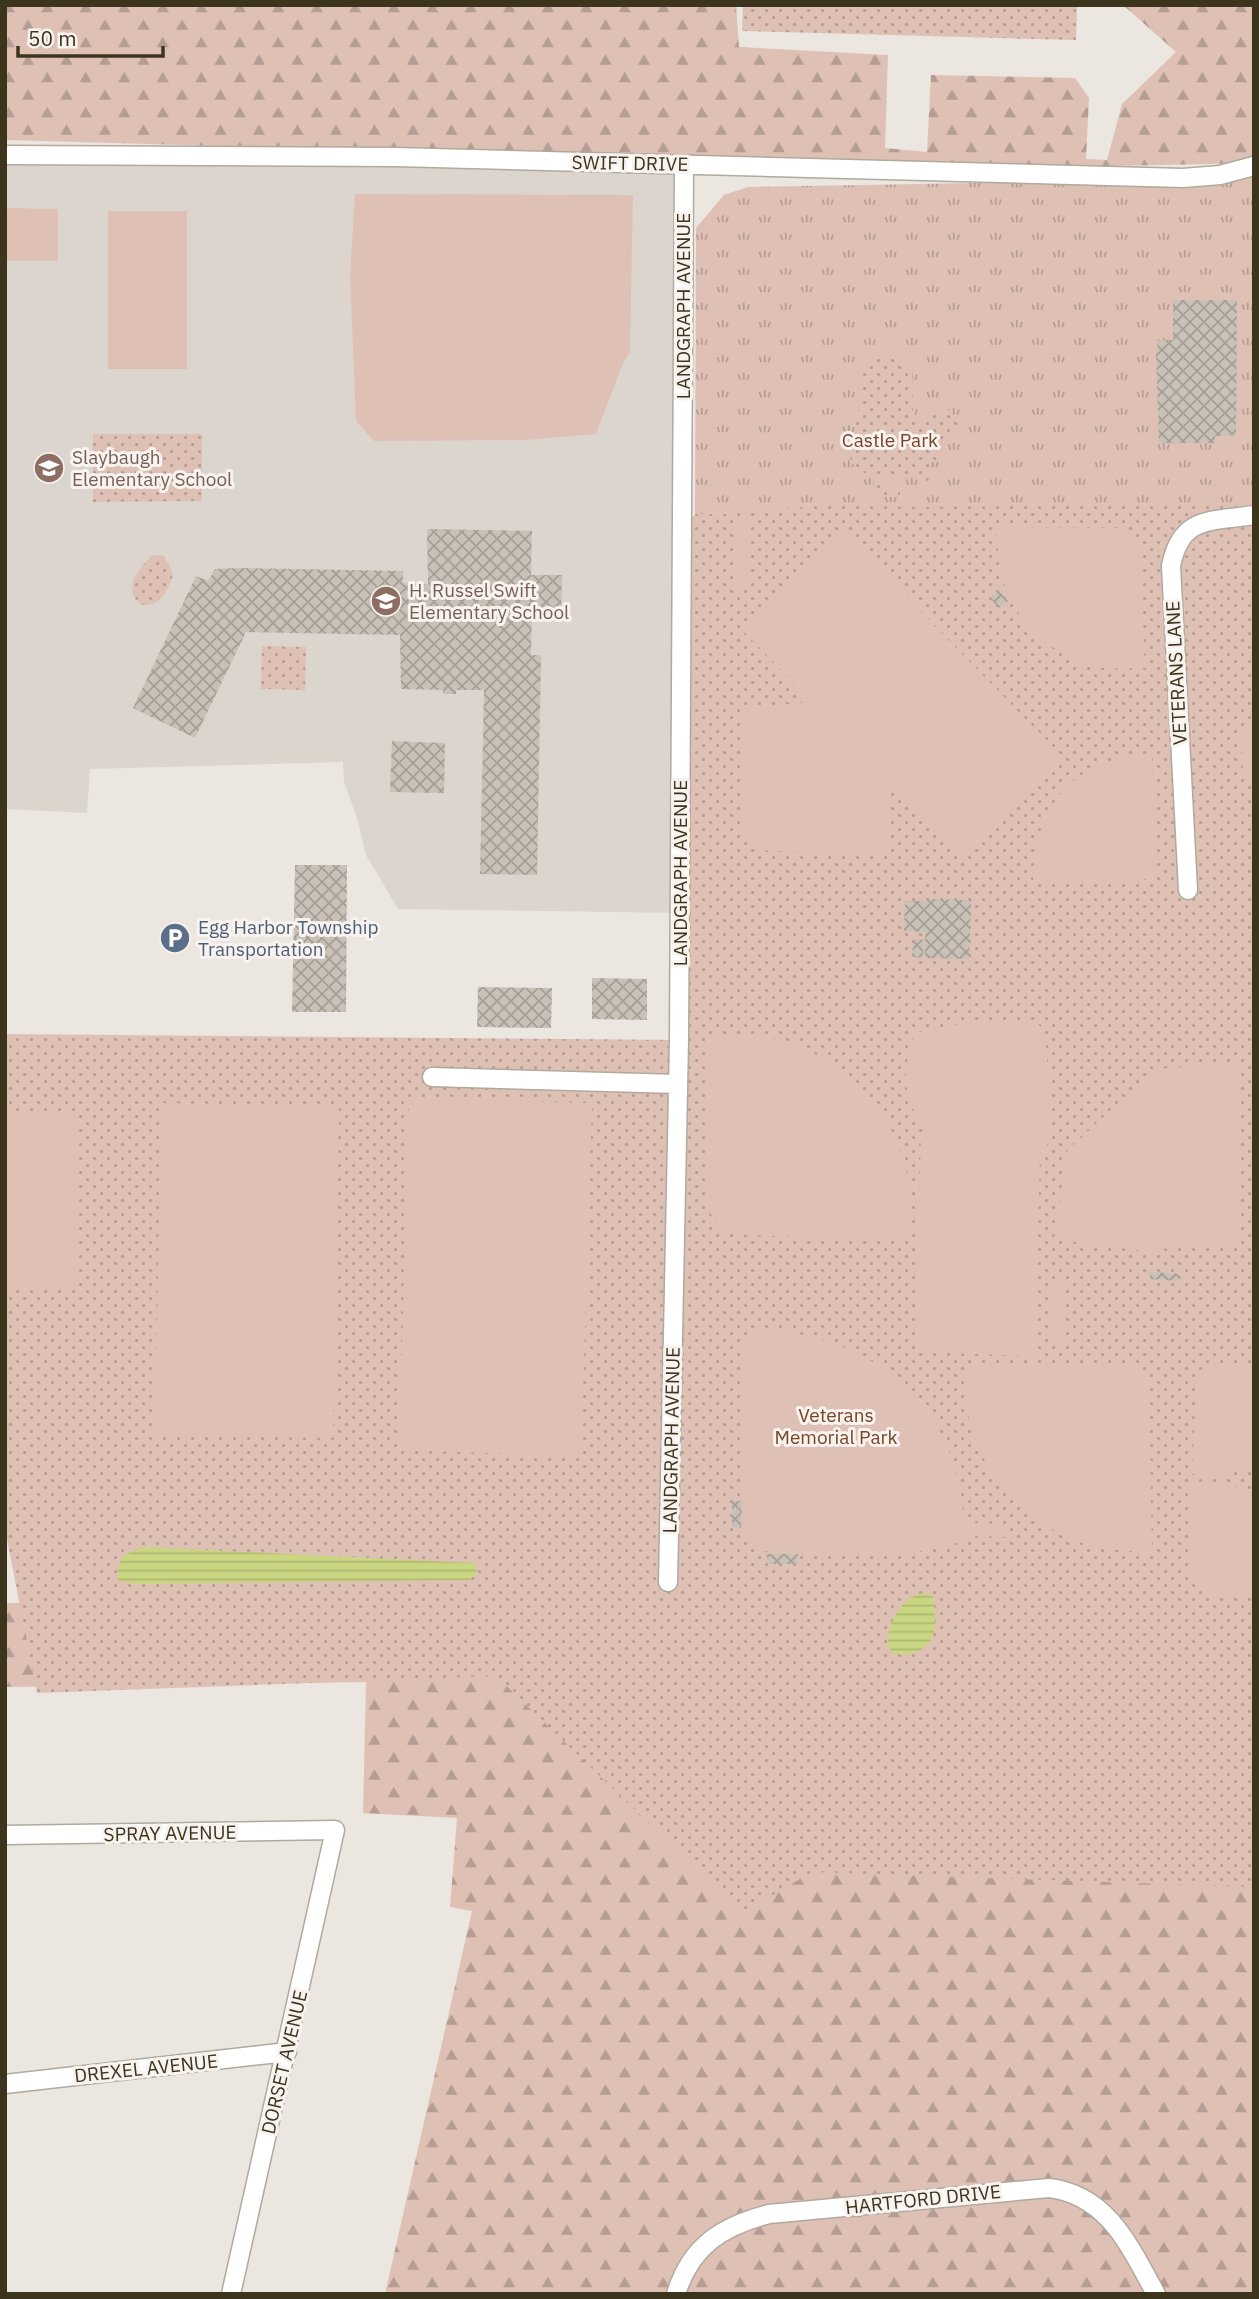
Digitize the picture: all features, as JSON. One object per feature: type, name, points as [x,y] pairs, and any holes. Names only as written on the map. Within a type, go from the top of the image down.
[{"type":"street","name":"SWIFT DRIVE","points":[[5,155],[396,157],[1183,178],[1220,175],[1254,166]]},
{"type":"street","name":"LANDGRAPH AVENUE","points":[[668,1582],[678,1084],[684,165]]},
{"type":"street","name":"VETERANS LANE","points":[[1188,890],[1171,566],[1178,540],[1189,529],[1208,522],[1254,515]]},
{"type":"street","points":[[432,1077],[678,1084]]},
{"type":"street","name":"SPRAY AVENUE","points":[[5,1835],[335,1830]]},
{"type":"street","name":"DORSET AVENUE","points":[[231,2294],[335,1830]]},
{"type":"street","name":"DREXEL AVENUE","points":[[5,2084],[287,2052]]},
{"type":"street","name":"HARTFORD DRIVE","points":[[676,2294],[695,2254],[719,2234],[743,2221],[769,2214],[1049,2188],[1066,2190],[1081,2196],[1107,2215],[1156,2294]]},
{"type":"shaded area","name":"H. Russel Swift Elementary School","points":[[5,155],[684,165],[680,913],[398,909],[366,855],[344,782],[343,762],[90,769],[87,813],[5,809]]},
{"type":"shaded area","points":[[144,1547],[475,1563],[477,1572],[469,1580],[137,1584],[118,1581],[123,1558]]},
{"type":"shaded area","points":[[924,1593],[933,1596],[935,1619],[932,1638],[919,1651],[895,1654],[888,1647],[892,1621],[908,1600]]},
{"type":"green space","points":[[5,5],[736,5],[739,47],[888,55],[885,148],[927,152],[931,75],[1075,78],[1089,98],[1086,159],[1107,160],[1122,104],[1176,52],[1123,5],[1254,5],[1254,163],[1018,168],[5,140]]},
{"type":"green space","points":[[743,5],[1077,5],[1076,40],[742,31]]},
{"type":"green space","points":[[1254,178],[1254,508],[695,514],[696,228],[724,195],[748,187]]},
{"type":"green space","points":[[355,194],[633,195],[630,352],[623,363],[596,434],[526,440],[374,441],[356,421],[350,276]]},
{"type":"green space","points":[[5,208],[58,209],[58,261],[5,261]]},
{"type":"green space","points":[[108,211],[187,211],[187,369],[108,369]]},
{"type":"green space","name":"Castle Park","points":[[905,355],[905,361],[912,366],[913,412],[916,419],[928,420],[935,414],[944,414],[949,410],[960,424],[959,433],[947,442],[939,442],[939,462],[930,462],[930,478],[927,481],[921,481],[913,474],[903,477],[895,474],[889,480],[880,477],[880,491],[900,491],[900,497],[874,497],[873,473],[865,473],[851,462],[849,438],[855,433],[854,414],[863,406],[860,398],[863,391],[861,366],[867,360],[866,356]]},
{"type":"green space","points":[[93,434],[202,434],[202,501],[93,502]]},
{"type":"green space","name":"Veterans Memorial Park","points":[[1254,502],[1254,1887],[812,1872],[742,1913],[496,1676],[37,1693],[5,1529],[5,1034],[679,1040],[682,517],[840,504],[905,507]]},
{"type":"green space","points":[[737,518],[751,518],[749,588],[735,588]]},
{"type":"green space","points":[[996,527],[1121,528],[1140,546],[1145,668],[1089,666],[1058,651],[1037,634],[1019,613],[1006,590],[1000,567]]},
{"type":"green space","points":[[844,533],[1065,759],[963,857],[892,784],[886,855],[758,850],[742,834],[741,708],[812,702],[743,631]]},
{"type":"green space","points":[[154,555],[162,555],[173,575],[166,592],[159,600],[142,605],[136,599],[132,586],[142,566]]},
{"type":"green space","points":[[262,646],[306,647],[305,690],[261,689]]},
{"type":"green space","points":[[1254,719],[1254,784],[1243,773],[1241,734],[1245,725]]},
{"type":"green space","points":[[1152,753],[1156,871],[1149,879],[1033,884],[1035,855],[1041,830],[1050,809],[1063,791],[1099,765]]},
{"type":"green space","points":[[1034,1020],[1045,1031],[1050,1106],[1047,1149],[1040,1153],[1035,1356],[915,1352],[921,1133],[928,1133],[913,1109],[906,1084],[910,1046],[915,1033],[952,1025]]},
{"type":"green space","points":[[731,1035],[762,1037],[791,1044],[819,1057],[845,1074],[867,1095],[885,1120],[899,1147],[908,1177],[908,1241],[725,1234],[708,1210],[707,1041]]},
{"type":"green space","points":[[1241,1063],[1241,1166],[1237,1166],[1239,1239],[1231,1245],[1158,1249],[1158,1253],[1054,1239],[1067,1151],[1154,1069]]},
{"type":"green space","points":[[409,1098],[592,1103],[581,1456],[399,1450]]},
{"type":"green space","points":[[161,1103],[339,1106],[333,1438],[155,1435]]},
{"type":"green space","points":[[5,1112],[77,1113],[75,1290],[5,1290]]},
{"type":"green space","points":[[1050,1280],[1063,1281],[1062,1342],[1049,1342]]},
{"type":"green space","points":[[5,1295],[1254,1624],[1254,2294],[385,2294],[472,1911],[450,1907],[457,1818],[363,1813],[366,1682],[5,1687],[5,1603],[27,1603]]},
{"type":"green space","points":[[762,1330],[823,1340],[852,1351],[903,1384],[923,1407],[940,1433],[953,1462],[960,1491],[965,1541],[899,1556],[798,1554],[754,1550],[742,1537],[744,1342]]},
{"type":"green space","points":[[966,1364],[1139,1367],[1149,1379],[1152,1552],[1107,1549],[1069,1538],[1047,1527],[1009,1495],[982,1455],[973,1432],[966,1402]]},
{"type":"green space","points":[[1254,1365],[1254,1464],[1219,1476],[1192,1474],[1196,1378],[1208,1366]]},
{"type":"green space","points":[[1210,1482],[1231,1485],[1254,1493],[1254,1596],[1206,1595],[1192,1581],[1192,1485]]},
{"type":"green space","points":[[968,1523],[1008,1524],[1007,1537],[967,1536]]},
{"type":"building","points":[[1173,300],[1237,300],[1236,435],[1215,436],[1215,443],[1159,443],[1156,355],[1158,340],[1173,340]]},
{"type":"building","points":[[427,529],[532,531],[531,575],[562,575],[561,615],[532,614],[531,655],[541,655],[537,875],[480,874],[484,690],[456,690],[456,694],[443,694],[443,690],[401,689],[400,635],[246,632],[195,738],[133,708],[196,576],[208,581],[215,569],[238,568],[403,571],[403,583],[428,584]]},
{"type":"building","points":[[999,591],[1008,601],[999,608],[990,598]]},
{"type":"building","points":[[392,741],[445,743],[444,793],[390,792]]},
{"type":"building","points":[[295,865],[347,865],[346,1012],[292,1012]]},
{"type":"building","points":[[971,900],[969,959],[925,958],[925,932],[904,931],[905,901]]},
{"type":"building","points":[[913,939],[924,940],[923,958],[912,957]]},
{"type":"building","points":[[592,978],[647,979],[647,1020],[592,1019]]},
{"type":"building","points":[[478,987],[552,988],[551,1028],[477,1027]]},
{"type":"building","points":[[1150,1272],[1179,1274],[1179,1281],[1150,1279]]},
{"type":"building","points":[[732,1501],[742,1501],[741,1528],[732,1527]]},
{"type":"building","points":[[767,1554],[798,1554],[798,1564],[767,1564]]},
{"type":"place","name":"Slaybaugh Elementary School","points":[[49,468]]},
{"type":"place","name":"H. Russel Swift Elementary School","points":[[386,601]]},
{"type":"place","name":"Egg Harbor Township Transportation","points":[[175,938]]}]
